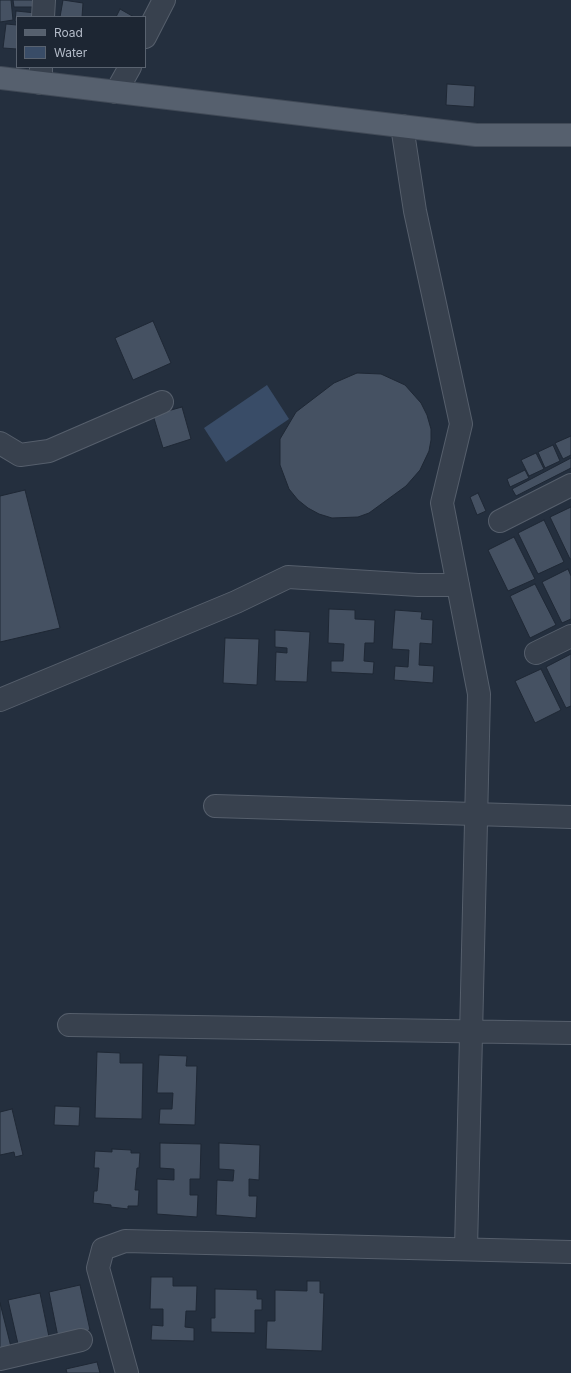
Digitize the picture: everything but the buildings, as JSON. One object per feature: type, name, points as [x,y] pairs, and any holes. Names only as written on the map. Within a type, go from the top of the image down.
[{"type":"main road","points":[[0,78],[41,75],[116,92],[346,121],[476,135],[571,135]]},
{"type":"street","points":[[43,16],[44,0]]},
{"type":"street","points":[[146,35],[164,0]]},
{"type":"street","points":[[116,92],[129,68]]},
{"type":"street","points":[[402,126],[415,211],[461,424],[442,503],[479,694],[466,1249]]},
{"type":"street","points":[[0,443],[20,455],[49,451],[162,402]]},
{"type":"street","points":[[500,521],[571,485]]},
{"type":"street","points":[[0,700],[236,602],[288,577],[418,585],[458,584]]},
{"type":"street","points":[[536,653],[571,636]]},
{"type":"street","points":[[215,806],[571,817]]},
{"type":"street","points":[[69,1025],[571,1034]]},
{"type":"street","points":[[127,1373],[98,1268],[103,1249],[125,1241],[571,1252]]},
{"type":"street","points":[[0,1360],[81,1340]]},
{"type":"water","points":[[267,385],[289,419],[226,462],[204,428]]}]
